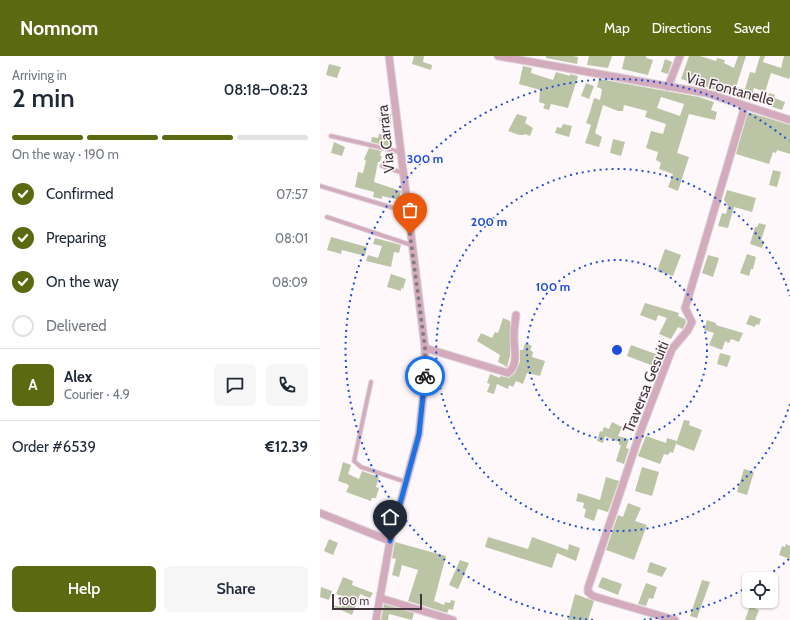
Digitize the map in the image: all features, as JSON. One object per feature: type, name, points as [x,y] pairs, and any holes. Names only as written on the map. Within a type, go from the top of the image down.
[{"type":"street","name":"Via Carrara","points":[[376,620],[390,541],[421,420],[425,378],[425,348],[407,212],[390,56]]},
{"type":"street","name":"Via Fontanelle","points":[[498,56],[706,93],[790,120]]},
{"type":"street","points":[[668,87],[680,56]]},
{"type":"street","name":"Traversa Gesuiti","points":[[675,620],[593,596],[588,592],[588,588],[641,430],[672,349],[688,330],[692,322],[685,308],[746,106]]},
{"type":"street","points":[[425,348],[508,374],[512,369],[516,353],[514,339],[516,315]]},
{"type":"street","points":[[320,512],[390,541]]},
{"type":"street","points":[[380,598],[453,620]]},
{"type":"lane","points":[[331,136],[400,152]]},
{"type":"lane","points":[[382,166],[403,173]]},
{"type":"lane","points":[[320,186],[407,212]]},
{"type":"lane","points":[[327,217],[411,245]]},
{"type":"lane","points":[[371,382],[354,461],[361,467],[406,482]]},
{"type":"building","points":[[414,56],[424,56],[423,62],[432,65],[431,70],[412,64]]},
{"type":"building","points":[[546,56],[578,57],[577,64],[546,58]]},
{"type":"building","points":[[589,56],[612,56],[608,68],[587,65]]},
{"type":"building","points":[[625,56],[646,56],[646,58],[653,60],[648,75],[622,69]]},
{"type":"building","points":[[689,56],[700,56],[716,61],[717,58],[725,60],[724,63],[734,68],[738,56],[746,56],[736,87],[745,89],[750,72],[755,73],[760,56],[765,56],[763,62],[781,68],[784,56],[790,56],[790,76],[789,79],[771,73],[765,92],[754,88],[750,100],[681,79]]},
{"type":"building","points":[[665,59],[672,62],[668,74],[661,72]]},
{"type":"building","points":[[329,64],[341,67],[337,78],[326,75]]},
{"type":"building","points":[[523,66],[532,68],[531,73],[553,80],[556,72],[570,76],[570,74],[578,76],[568,108],[551,104],[549,110],[543,108],[545,104],[539,102],[540,90],[519,84]]},
{"type":"building","points":[[599,79],[699,97],[714,102],[711,110],[717,112],[715,120],[689,114],[677,153],[689,157],[678,191],[668,187],[673,174],[659,169],[661,163],[656,160],[658,152],[646,148],[651,131],[663,134],[666,124],[645,117],[647,111],[624,105],[623,111],[618,111],[603,105],[595,133],[602,137],[599,147],[585,143],[591,125],[586,123],[594,98],[600,100],[602,89],[597,87]],"holes":[[[661,97],[684,104],[680,116],[657,108]]]},
{"type":"building","points":[[586,83],[594,86],[589,99],[581,96]]},
{"type":"building","points":[[769,93],[775,95],[774,98],[785,102],[782,110],[766,105]]},
{"type":"building","points":[[382,111],[391,114],[391,124],[379,121]]},
{"type":"building","points":[[748,112],[790,125],[790,154],[777,150],[776,153],[773,152],[769,164],[736,154]]},
{"type":"building","points":[[517,114],[527,117],[525,123],[533,128],[530,136],[525,134],[519,135],[508,131]]},
{"type":"building","points":[[563,124],[572,126],[569,137],[555,133],[557,127],[561,128]]},
{"type":"building","points":[[379,134],[391,137],[388,146],[371,142],[372,137],[378,138]]},
{"type":"building","points":[[613,139],[625,142],[621,156],[610,153]]},
{"type":"building","points":[[334,142],[345,147],[342,156],[331,153]]},
{"type":"building","points":[[369,148],[381,151],[380,156],[382,156],[380,162],[378,162],[374,182],[401,191],[399,200],[382,196],[382,199],[373,197],[374,192],[355,187],[358,172],[363,173],[366,161],[364,159]]},
{"type":"building","points":[[773,170],[781,172],[777,187],[769,185]]},
{"type":"building","points":[[727,190],[756,198],[752,212],[734,207],[728,228],[718,226],[722,213],[726,214],[728,206],[724,200]]},
{"type":"building","points":[[759,223],[766,225],[761,240],[764,241],[762,248],[750,244],[755,227],[757,227]]},
{"type":"building","points":[[331,237],[367,247],[365,256],[342,250],[341,254],[327,250]]},
{"type":"building","points":[[375,238],[401,245],[399,253],[394,252],[391,267],[366,261],[368,255],[378,258],[382,246],[373,244]]},
{"type":"building","points":[[665,249],[681,255],[673,276],[657,271]]},
{"type":"building","points":[[747,254],[756,257],[753,269],[751,269],[749,276],[740,273]]},
{"type":"building","points":[[708,255],[719,258],[713,277],[702,273]]},
{"type":"building","points":[[391,274],[406,279],[401,291],[387,287]]},
{"type":"building","points":[[645,303],[679,313],[678,316],[685,319],[686,322],[684,327],[682,329],[678,327],[671,339],[659,334],[667,318],[658,315],[656,321],[640,315]]},
{"type":"building","points":[[750,315],[761,319],[759,325],[756,324],[755,327],[746,324]]},
{"type":"building","points":[[503,318],[510,321],[510,356],[507,367],[498,362],[500,355],[477,341],[481,333],[492,338],[495,332],[498,333]]},
{"type":"building","points":[[707,320],[716,323],[716,325],[743,333],[739,342],[731,339],[729,343],[725,341],[722,350],[709,345],[714,333],[704,330]]},
{"type":"building","points":[[525,343],[532,346],[530,350],[533,352],[532,357],[545,361],[540,376],[527,373],[523,384],[516,381],[513,387],[509,385],[508,389],[497,384],[494,394],[487,392],[490,384],[487,383],[490,374],[500,378],[500,376],[509,378],[515,373],[520,362],[520,350],[523,350]]},
{"type":"building","points":[[631,345],[664,357],[659,368],[627,356]]},
{"type":"building","points":[[720,353],[731,356],[727,367],[717,364]]},
{"type":"building","points":[[684,420],[690,421],[689,425],[702,430],[694,451],[676,444]]},
{"type":"building","points":[[612,422],[622,427],[618,436],[629,439],[626,448],[629,449],[624,464],[616,461],[621,445],[619,445],[619,442],[605,436],[603,443],[597,441],[600,431],[602,432],[604,427],[609,429]]},
{"type":"building","points":[[646,436],[666,443],[667,438],[677,441],[673,453],[670,452],[668,455],[664,454],[660,464],[638,456]]},
{"type":"building","points":[[343,462],[351,465],[348,474],[359,479],[362,471],[379,477],[376,487],[379,488],[376,498],[372,498],[371,501],[346,492],[349,486],[338,481]]},
{"type":"building","points":[[642,467],[659,472],[652,496],[635,491]]},
{"type":"building","points":[[744,469],[754,472],[747,495],[737,492]]},
{"type":"building","points":[[606,477],[619,481],[608,512],[598,509],[594,521],[584,517],[586,509],[583,508],[584,503],[576,501],[578,493],[600,500]]},
{"type":"building","points":[[628,503],[641,508],[635,521],[647,525],[634,560],[606,550],[618,515],[623,517]]},
{"type":"building","points":[[488,537],[528,549],[532,537],[568,550],[569,544],[580,548],[576,561],[557,553],[552,568],[485,547]]},
{"type":"building","points":[[329,539],[338,543],[333,555],[324,551]]},
{"type":"building","points":[[395,542],[446,556],[434,601],[444,605],[445,602],[450,603],[451,600],[455,601],[453,610],[449,609],[447,613],[408,601],[418,570],[402,565],[399,577],[392,575],[396,559],[392,558]]},
{"type":"building","points":[[786,544],[790,546],[790,559],[779,555],[782,546],[785,547]]},
{"type":"building","points":[[460,560],[469,563],[458,589],[449,585]]},
{"type":"building","points":[[650,562],[667,568],[662,577],[647,572]]},
{"type":"building","points":[[343,577],[353,581],[352,585],[373,593],[370,598],[360,594],[352,615],[332,606],[342,606],[345,598],[336,594]]},
{"type":"building","points":[[602,577],[622,584],[618,595],[598,587]]},
{"type":"building","points":[[702,580],[710,582],[697,618],[690,616]]},
{"type":"building","points":[[646,583],[657,587],[653,599],[649,598],[646,606],[638,604]]},
{"type":"building","points":[[321,587],[332,591],[329,600],[320,597]]},
{"type":"building","points":[[575,594],[594,601],[588,620],[568,620]]},
{"type":"building","points":[[384,604],[414,613],[412,620],[389,614],[388,620],[381,620]]},
{"type":"building","points":[[749,608],[759,610],[755,620],[745,620]]},
{"type":"way so far","points":[[410,234],[425,348],[425,376]]},
{"type":"route","points":[[390,541],[419,434],[425,376]]}]
